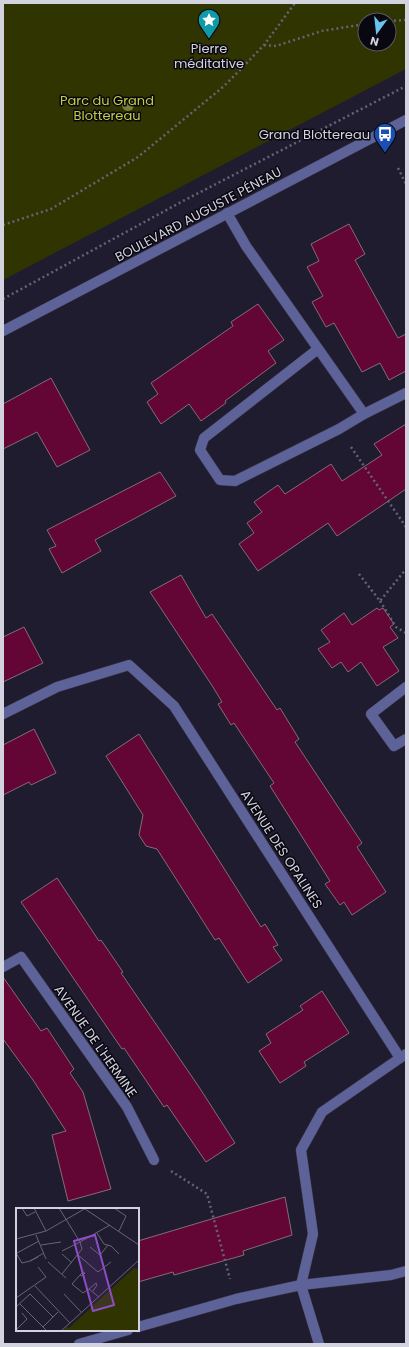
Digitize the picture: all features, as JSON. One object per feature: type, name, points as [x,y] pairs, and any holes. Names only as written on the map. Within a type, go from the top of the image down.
[{"type":"street","name":"BOULEVARD AUGUSTE PÉNEAU","points":[[3,331],[406,120]]},
{"type":"street","points":[[227,213],[246,246],[364,414]]},
{"type":"street","points":[[318,350],[204,438],[200,450],[220,480],[235,481],[339,429],[364,414],[406,393]]},
{"type":"street","name":"AVENUE DES OPALINES","points":[[3,714],[57,686],[129,665],[174,706],[403,1056],[322,1112],[301,1150],[313,1234],[301,1285]]},
{"type":"street","points":[[406,687],[371,714],[394,746],[406,739]]},
{"type":"street","name":"AVENUE DE L'HERMINE","points":[[3,967],[21,957],[127,1107],[154,1160]]},
{"type":"street","points":[[139,1327],[236,1299],[301,1285],[391,1275],[406,1271]]},
{"type":"street","points":[[301,1285],[319,1344]]},
{"type":"street","points":[[79,1344],[124,1331]]},
{"type":"path","points":[[3,225],[51,209],[138,157],[223,87],[264,45],[295,3]]},
{"type":"path","points":[[264,45],[276,46],[322,31],[357,25]]},
{"type":"path","points":[[3,299],[183,201],[406,86]]},
{"type":"path","points":[[398,168],[406,184]]},
{"type":"path","points":[[339,429],[406,527]]},
{"type":"path","points":[[380,601],[406,569]]},
{"type":"path","points":[[359,574],[380,601],[396,627],[406,633]]},
{"type":"path","points":[[154,1160],[207,1194],[236,1299]]},
{"type":"green space","name":"Parc du Grand Blottereau","points":[[3,3],[406,3],[406,69],[3,280]]},
{"type":"building","points":[[349,224],[365,254],[355,260],[398,338],[406,334],[406,371],[389,380],[380,363],[362,372],[334,323],[326,327],[312,302],[323,296],[307,267],[319,261],[311,244]]},
{"type":"building","points":[[258,304],[284,340],[268,351],[276,363],[201,421],[189,404],[161,424],[147,402],[158,394],[151,383],[233,326],[231,322]]},
{"type":"building","points":[[51,378],[90,450],[57,467],[37,432],[3,449],[3,404]]},
{"type":"building","points":[[406,424],[406,489],[337,536],[328,523],[258,571],[239,544],[254,533],[247,523],[262,512],[254,502],[278,485],[285,494],[331,464],[342,481],[382,455],[374,444]]},
{"type":"building","points":[[160,472],[176,496],[95,540],[101,551],[62,573],[49,549],[56,546],[47,530]]},
{"type":"building","points":[[181,575],[206,618],[212,614],[277,710],[280,708],[299,739],[295,742],[362,843],[357,847],[386,892],[352,915],[344,902],[340,905],[325,884],[330,881],[270,786],[274,783],[234,723],[231,725],[218,704],[222,702],[213,687],[150,592]]},
{"type":"building","points":[[377,608],[379,610],[383,608],[394,624],[390,627],[398,638],[383,647],[399,671],[377,686],[361,662],[348,672],[341,662],[332,668],[318,649],[330,642],[321,630],[344,613],[352,625]]},
{"type":"building","points":[[24,627],[43,663],[3,682],[3,637]]},
{"type":"building","points":[[34,729],[56,773],[31,785],[29,782],[3,795],[3,745]]},
{"type":"building","points":[[139,734],[261,927],[265,924],[278,945],[273,947],[282,960],[248,983],[219,938],[215,940],[157,849],[146,846],[139,835],[143,815],[106,756]]},
{"type":"building","points":[[57,878],[99,941],[101,940],[123,972],[121,973],[199,1087],[235,1143],[206,1162],[167,1105],[164,1107],[124,1048],[122,1049],[21,902]]},
{"type":"building","points":[[3,977],[41,1031],[47,1028],[74,1069],[70,1073],[83,1092],[111,1189],[68,1201],[52,1135],[66,1131],[33,1080],[3,1039]]},
{"type":"building","points":[[322,991],[349,1033],[304,1062],[306,1066],[280,1083],[259,1051],[271,1043],[266,1034],[303,1010],[300,1006]]},
{"type":"building","points":[[285,1197],[292,1235],[243,1251],[244,1255],[174,1275],[173,1272],[139,1282],[139,1241]]},
{"type":"place","name":"Pierre méditative","points":[[209,40]]},
{"type":"place","name":"Grand Blottereau","points":[[385,154]]}]
